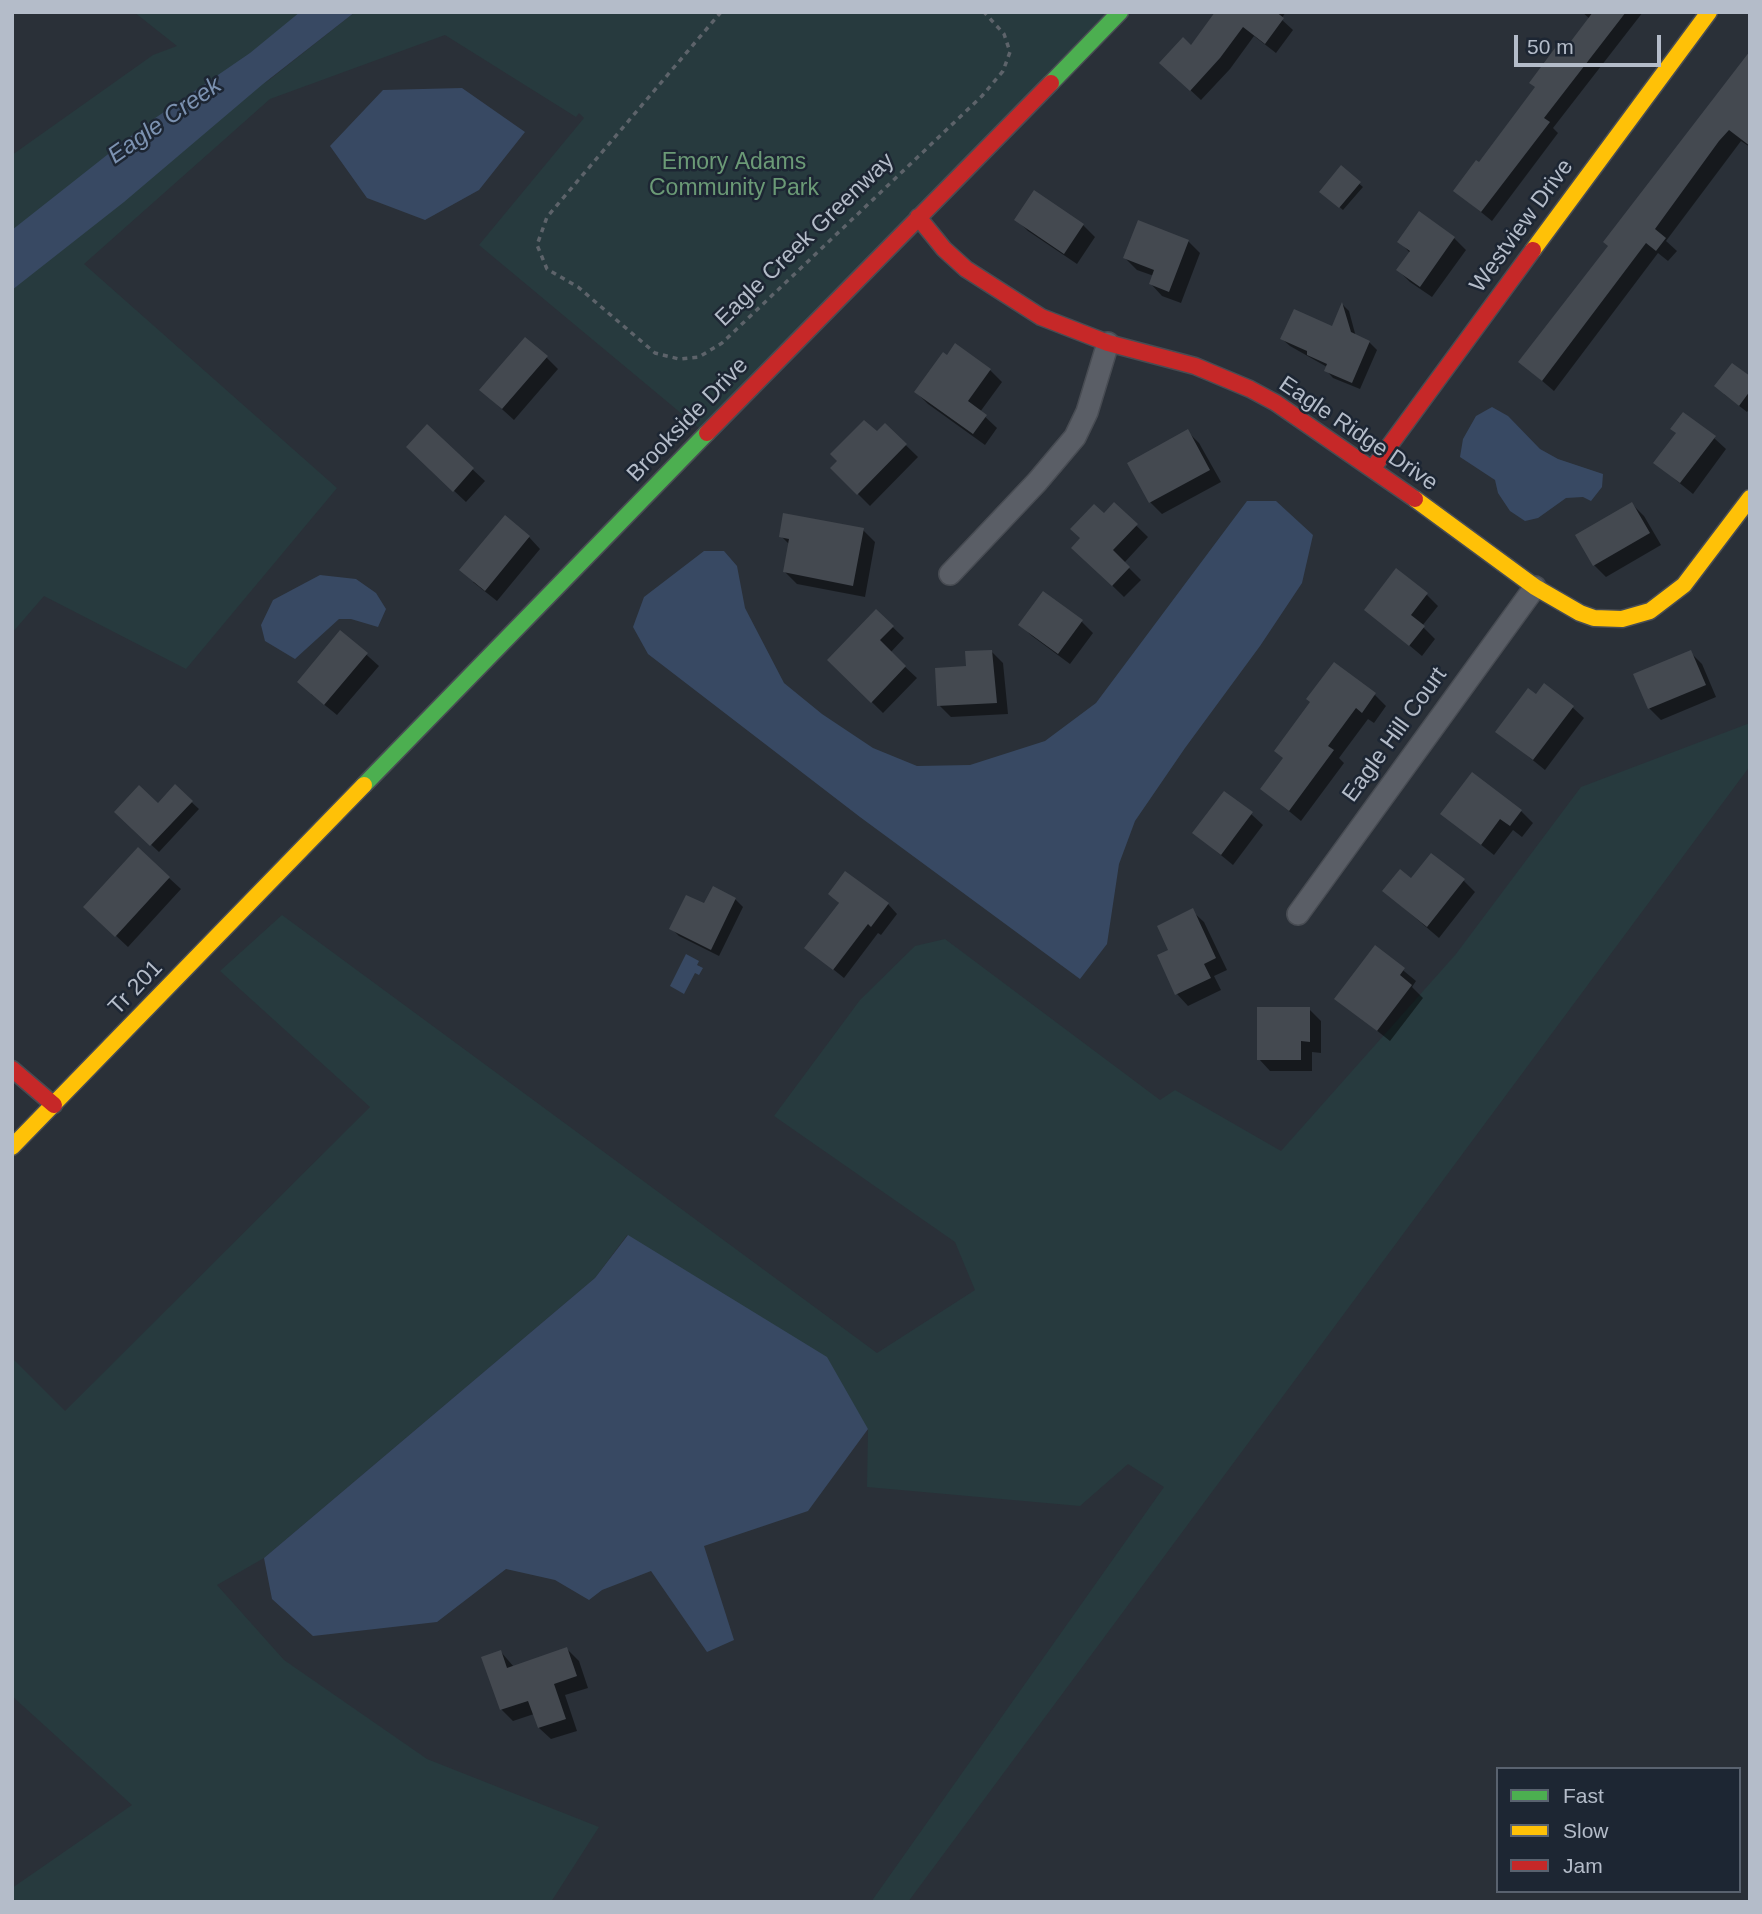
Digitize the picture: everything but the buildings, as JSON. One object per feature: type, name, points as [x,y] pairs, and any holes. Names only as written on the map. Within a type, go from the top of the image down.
[{"type":"street","name":"Brookside Drive","points":[[291,861],[1119,12]]},
{"type":"street","name":"Westview Drive","points":[[1373,468],[1709,12]]},
{"type":"street","name":"Eagle Ridge Drive","points":[[918,217],[944,249],[990,286],[1041,317],[1108,343],[1195,366],[1250,389],[1301,418],[1373,468],[1535,587],[1594,618],[1622,619],[1650,611],[1674,595],[1712,550],[1750,498]]},
{"type":"street","points":[[950,574],[1037,482],[1075,437],[1090,404],[1108,343]]},
{"type":"street","name":"Eagle Hill Court","points":[[1298,914],[1535,587]]},
{"type":"street","name":"Tr 201","points":[[12,1147],[291,861]]},
{"type":"street","points":[[12,1069],[54,1105]]},
{"type":"path","name":"Eagle Creek Greenway","points":[[721,12],[547,217],[537,245],[547,269],[578,287],[655,353],[679,359],[699,356],[722,343],[982,96],[1003,71],[1010,52],[1004,34],[984,12]]},
{"type":"green space","name":"Emory Adams Community Park","points":[[134,12],[338,12],[264,84],[355,12],[1118,12],[706,434],[479,245],[584,118],[579,113],[576,117],[445,35],[270,99],[84,264],[337,488],[186,669],[44,596],[12,633],[12,155],[153,55],[177,46]]},
{"type":"green space","points":[[1750,723],[1750,766],[908,1902],[871,1902],[1164,1487],[1128,1464],[1080,1506],[867,1487],[868,1429],[627,1235],[595,1278],[264,1558],[217,1585],[284,1660],[427,1759],[599,1827],[551,1902],[12,1902],[12,1888],[132,1805],[12,1696],[12,1358],[65,1411],[370,1107],[220,971],[282,915],[877,1353],[975,1290],[955,1242],[774,1116],[860,1000],[915,946],[945,939],[1160,1100],[1175,1090],[1281,1151],[1456,954],[1581,787]]},
{"type":"water","name":"Eagle Creek","points":[[300,12],[355,12],[263,84],[124,202],[12,290],[12,230],[145,125],[250,53]]},
{"type":"water","points":[[462,88],[525,132],[479,190],[425,220],[367,198],[330,146],[383,90]]},
{"type":"water","points":[[1492,407],[1508,416],[1540,449],[1558,459],[1603,474],[1602,487],[1591,501],[1583,497],[1566,498],[1538,518],[1525,521],[1510,511],[1498,493],[1495,480],[1460,457],[1463,439],[1476,416]]},
{"type":"water","points":[[1247,501],[1276,501],[1313,535],[1302,583],[1135,821],[1119,864],[1107,944],[1080,979],[860,817],[648,654],[633,627],[644,597],[704,551],[724,551],[737,566],[745,608],[784,683],[822,714],[873,748],[917,766],[970,765],[1045,741],[1096,703]]},
{"type":"water","points":[[320,575],[356,579],[376,593],[386,609],[378,627],[351,619],[339,619],[295,659],[265,641],[261,625],[273,600]]},
{"type":"water","points":[[686,954],[699,961],[697,965],[703,968],[699,975],[695,973],[684,994],[670,986]]},
{"type":"water","points":[[628,1235],[827,1357],[868,1429],[808,1511],[704,1546],[734,1640],[707,1652],[651,1571],[602,1590],[589,1600],[555,1580],[506,1569],[437,1622],[313,1636],[272,1599],[264,1558],[595,1278]]},
{"type":"traffic: fast","points":[[1051,83],[1120,12]]},
{"type":"traffic: fast","points":[[364,785],[707,433]]},
{"type":"traffic: slow","points":[[1533,250],[1709,12]]},
{"type":"traffic: slow","points":[[1415,499],[1535,587],[1580,613],[1594,618],[1622,619],[1650,611],[1684,585],[1750,498]]},
{"type":"traffic: slow","points":[[12,1147],[364,785]]},
{"type":"traffic: jam","points":[[707,433],[1051,83]]},
{"type":"traffic: jam","points":[[918,217],[944,249],[966,269],[1041,317],[1108,343],[1195,366],[1250,389],[1276,403],[1415,499]]},
{"type":"traffic: jam","points":[[1373,468],[1533,250]]},
{"type":"traffic: jam","points":[[12,1069],[54,1105]]}]
